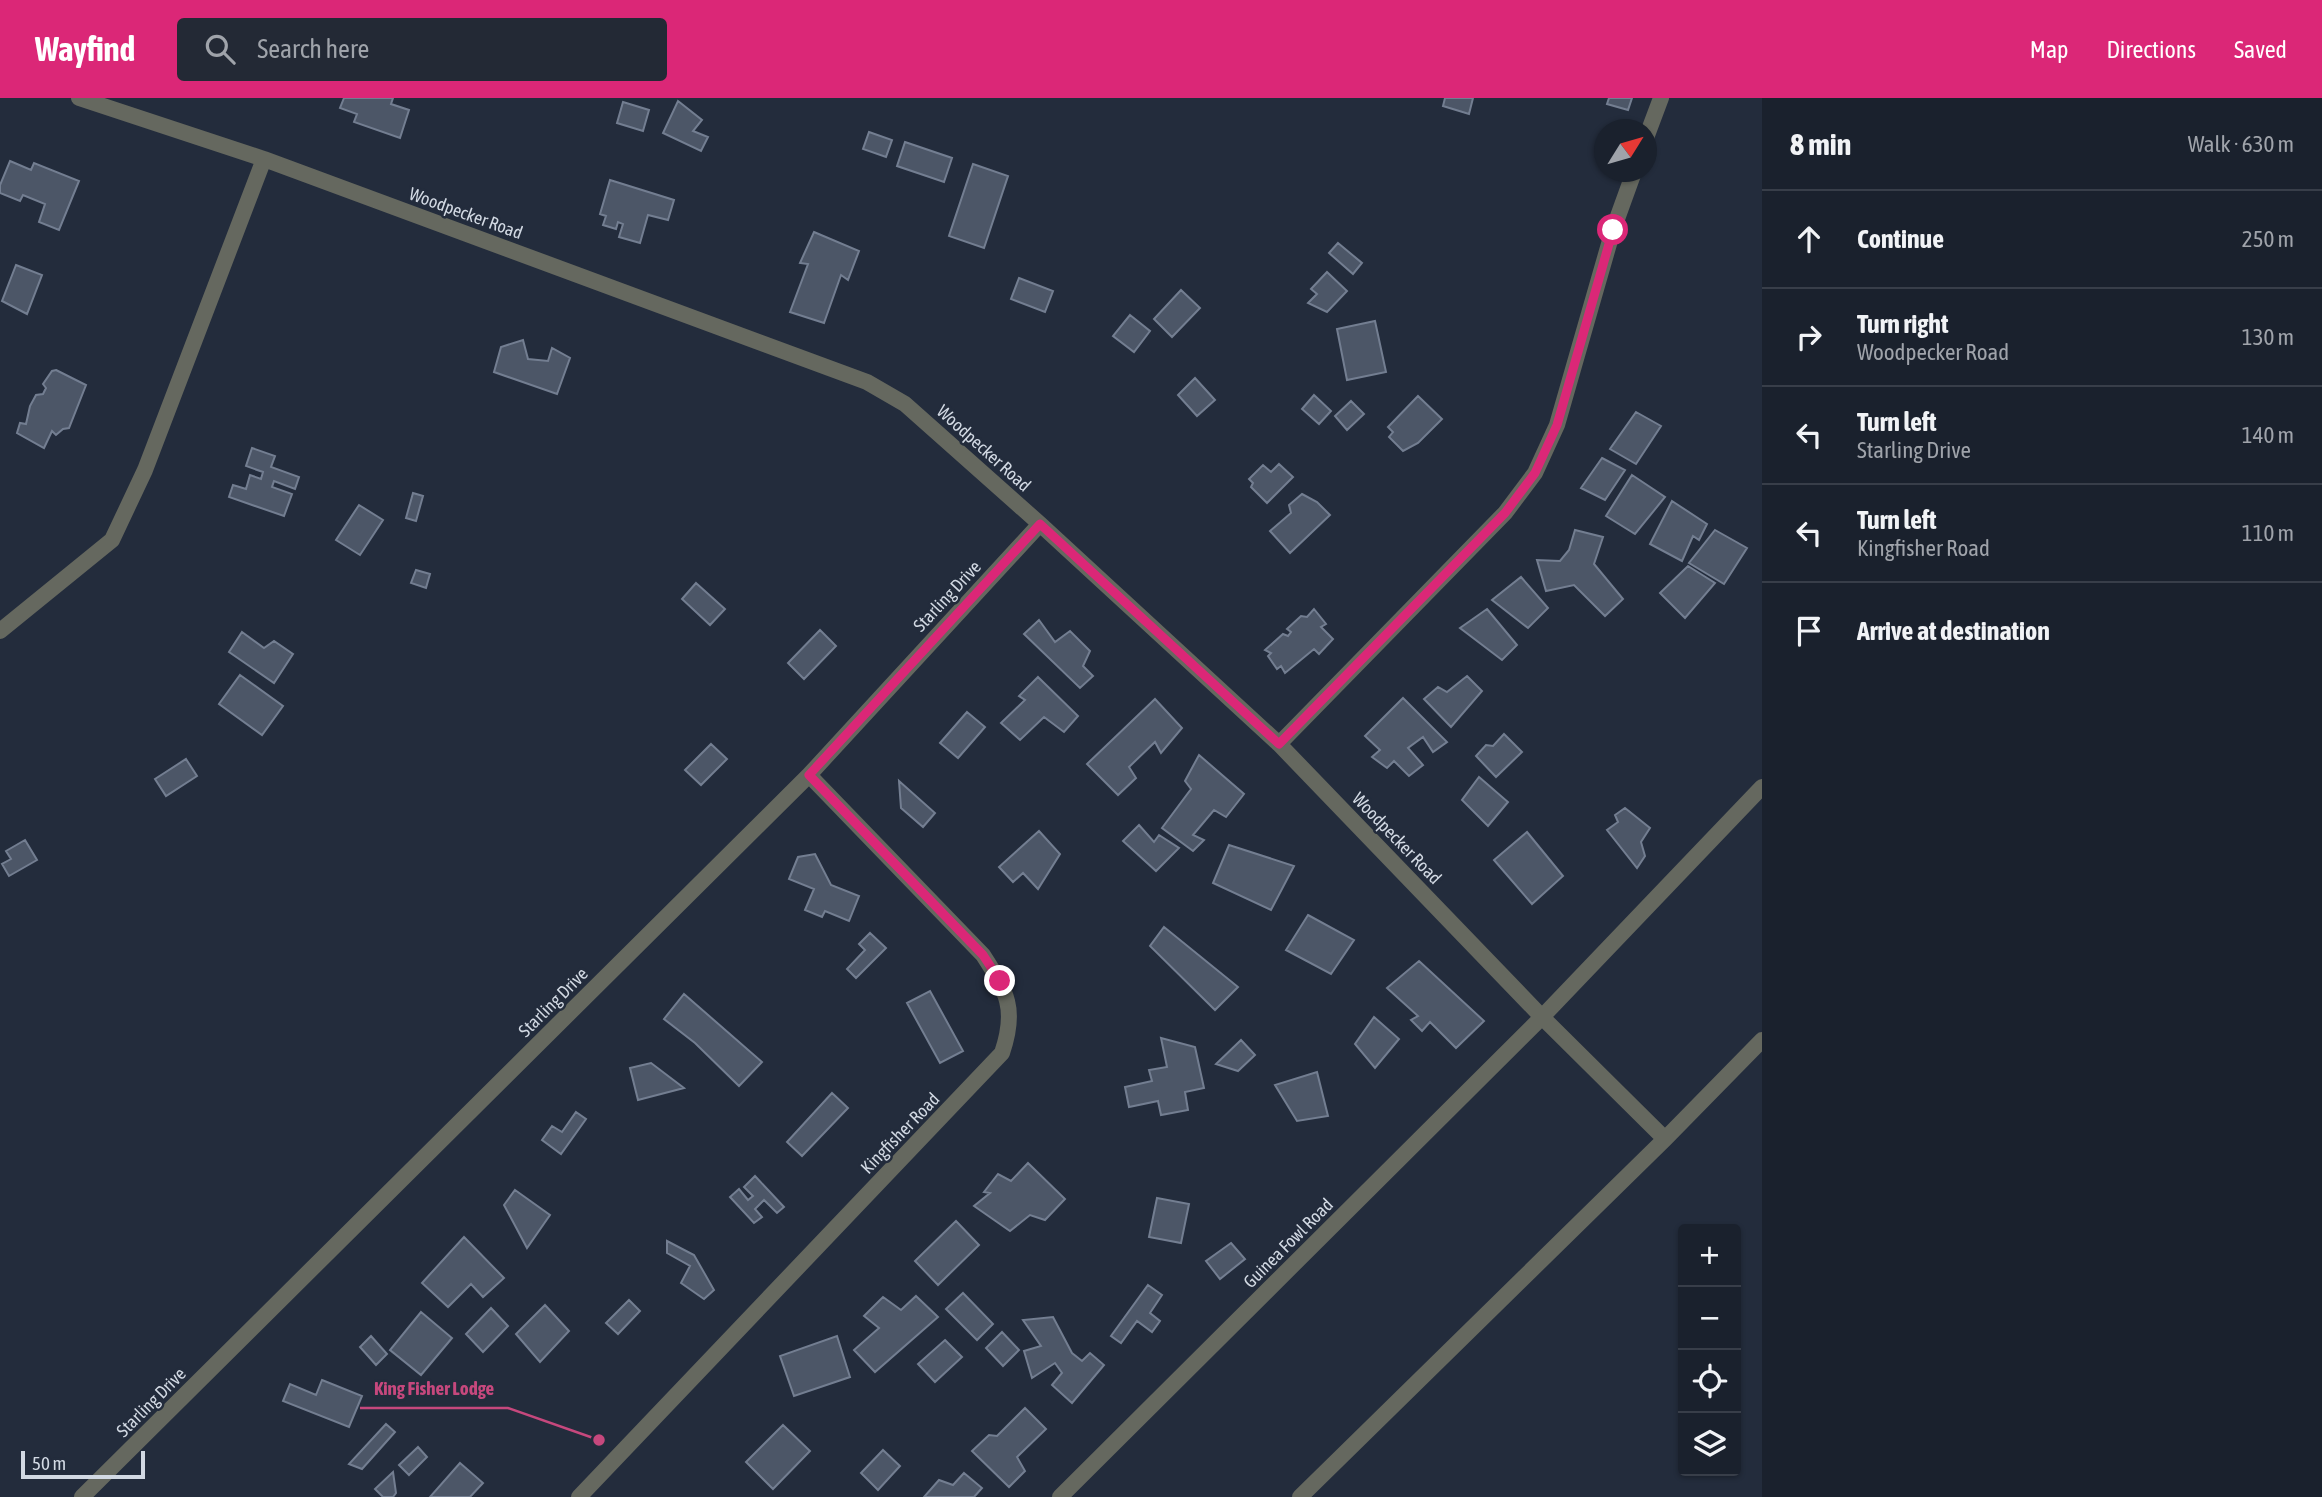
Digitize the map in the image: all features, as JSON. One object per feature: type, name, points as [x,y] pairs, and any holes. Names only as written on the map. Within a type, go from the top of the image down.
[{"type":"street","name":"Woodpecker Road","points":[[79,98],[264,159],[867,382],[905,404],[1279,744],[1542,1017],[1665,1139]]},
{"type":"street","points":[[1654,119],[1661,98]]},
{"type":"street","points":[[0,631],[112,540],[145,470],[264,159]]},
{"type":"street","points":[[1279,744],[1505,513],[1535,473],[1557,425],[1613,230],[1630,182]]},
{"type":"street","name":"Starling Drive","points":[[82,1497],[809,775],[1040,524]]},
{"type":"street","name":"Kingfisher Road","points":[[579,1497],[1002,1053],[1010,1030],[1009,1006],[1000,981],[983,955],[809,775]]},
{"type":"street","name":"Guinea Fowl Road","points":[[1060,1497],[1542,1017],[1762,787]]},
{"type":"street","points":[[1300,1497],[1665,1139],[1762,1040]]},
{"type":"building","points":[[344,98],[393,98],[391,104],[409,110],[400,138],[354,122],[357,114],[340,108]]},
{"type":"building","points":[[1445,98],[1473,98],[1469,114],[1443,106]]},
{"type":"building","points":[[1609,98],[1632,98],[1628,110],[1607,104]]},
{"type":"building","points":[[678,101],[702,120],[693,131],[708,137],[701,151],[663,133]]},
{"type":"building","points":[[623,102],[649,110],[643,131],[617,123]]},
{"type":"building","points":[[869,132],[892,140],[886,157],[863,149]]},
{"type":"building","points":[[905,142],[952,158],[944,182],[897,166]]},
{"type":"building","points":[[10,161],[31,170],[34,163],[79,181],[59,230],[39,222],[45,204],[23,195],[20,201],[0,193],[0,185]]},
{"type":"building","points":[[973,164],[1008,176],[984,248],[949,236]]},
{"type":"building","points":[[610,180],[674,200],[668,220],[648,215],[640,243],[619,237],[623,224],[618,222],[616,229],[603,225],[606,216],[600,214]]},
{"type":"building","points":[[814,232],[859,251],[848,280],[841,275],[824,323],[790,312],[808,264],[800,263]]},
{"type":"building","points":[[1338,243],[1362,263],[1353,274],[1329,253]]},
{"type":"building","points":[[16,265],[42,275],[27,314],[2,301]]},
{"type":"building","points":[[1327,272],[1347,291],[1327,312],[1308,303],[1317,294],[1311,289]]},
{"type":"building","points":[[1019,278],[1053,291],[1045,312],[1011,299]]},
{"type":"building","points":[[1181,290],[1200,308],[1172,337],[1154,319]]},
{"type":"building","points":[[1130,315],[1150,331],[1134,352],[1113,336]]},
{"type":"building","points":[[1375,321],[1386,372],[1347,380],[1337,329]]},
{"type":"building","points":[[523,340],[528,359],[548,361],[552,348],[570,358],[557,394],[494,372],[501,347]]},
{"type":"building","points":[[56,370],[86,385],[69,428],[56,435],[52,431],[44,448],[17,433],[20,423],[26,424],[36,395],[43,394],[46,388],[43,384],[52,371]]},
{"type":"building","points":[[1195,378],[1215,400],[1197,416],[1178,395]]},
{"type":"building","points":[[1314,395],[1331,411],[1319,424],[1302,409]]},
{"type":"building","points":[[1418,396],[1442,419],[1418,443],[1403,451],[1389,437],[1393,432],[1388,427]]},
{"type":"building","points":[[1351,401],[1364,414],[1347,430],[1335,416]]},
{"type":"building","points":[[1636,412],[1661,426],[1636,464],[1610,449]]},
{"type":"building","points":[[252,448],[275,456],[271,467],[299,477],[295,489],[274,481],[272,487],[292,494],[284,516],[229,497],[233,485],[246,489],[250,475],[261,479],[263,472],[246,466]]},
{"type":"building","points":[[1602,458],[1625,470],[1605,500],[1581,488]]},
{"type":"building","points":[[1279,464],[1293,477],[1267,503],[1251,487],[1253,483],[1249,479],[1263,465],[1271,472]]},
{"type":"building","points":[[1632,475],[1665,497],[1635,534],[1606,516]]},
{"type":"building","points":[[413,493],[423,496],[416,521],[406,518]]},
{"type":"building","points":[[1302,494],[1317,502],[1330,515],[1290,553],[1270,531],[1291,513],[1289,505]]},
{"type":"building","points":[[1672,501],[1707,524],[1699,540],[1693,536],[1682,561],[1650,544]]},
{"type":"building","points":[[359,505],[383,520],[360,555],[336,540]]},
{"type":"building","points":[[1575,530],[1603,537],[1594,564],[1623,599],[1605,616],[1574,585],[1546,591],[1537,560],[1560,561],[1569,550]]},
{"type":"building","points":[[1715,530],[1747,548],[1724,584],[1689,563]]},
{"type":"building","points":[[1688,566],[1715,583],[1685,618],[1660,593]]},
{"type":"building","points":[[416,570],[430,574],[426,588],[411,583]]},
{"type":"building","points":[[1521,577],[1548,608],[1528,628],[1492,600]]},
{"type":"building","points":[[696,583],[725,609],[710,625],[682,599]]},
{"type":"building","points":[[1314,609],[1326,624],[1321,627],[1333,639],[1319,654],[1314,649],[1285,673],[1281,666],[1277,669],[1268,656],[1271,653],[1265,650],[1283,634],[1288,636],[1291,632],[1287,629],[1301,616],[1307,617]]},
{"type":"building","points":[[1487,609],[1517,645],[1502,660],[1460,628]]},
{"type":"building","points":[[1039,620],[1055,642],[1070,631],[1090,651],[1083,666],[1093,676],[1080,688],[1024,634]]},
{"type":"building","points":[[820,630],[836,646],[804,679],[788,663]]},
{"type":"building","points":[[242,632],[264,648],[274,641],[293,654],[274,683],[229,652]]},
{"type":"building","points":[[240,675],[283,706],[262,735],[219,704]]},
{"type":"building","points":[[1467,676],[1482,691],[1451,727],[1424,699],[1438,687],[1447,692]]},
{"type":"building","points":[[1038,677],[1078,716],[1064,732],[1044,717],[1020,740],[1001,723],[1025,700],[1019,696]]},
{"type":"building","points":[[1403,698],[1447,742],[1433,752],[1423,737],[1408,748],[1423,765],[1409,776],[1394,761],[1387,768],[1372,757],[1380,750],[1365,736]]},
{"type":"building","points":[[1155,699],[1182,728],[1161,753],[1155,742],[1129,767],[1136,778],[1118,795],[1087,764]]},
{"type":"building","points":[[967,712],[985,727],[958,758],[940,743]]},
{"type":"building","points":[[1504,734],[1522,752],[1496,777],[1476,756],[1486,745],[1493,746]]},
{"type":"building","points":[[711,744],[727,759],[701,785],[685,770]]},
{"type":"building","points":[[1199,755],[1244,794],[1226,817],[1214,810],[1193,835],[1204,840],[1193,851],[1162,828],[1191,789],[1185,781]]},
{"type":"building","points":[[186,759],[197,776],[166,796],[155,779]]},
{"type":"building","points":[[1479,777],[1508,802],[1488,826],[1462,800]]},
{"type":"building","points":[[899,781],[935,813],[923,827],[901,808]]},
{"type":"building","points":[[1625,808],[1650,828],[1641,842],[1645,856],[1637,868],[1607,830],[1618,822],[1615,815]]},
{"type":"building","points":[[1139,825],[1154,842],[1159,835],[1179,848],[1156,871],[1123,841]]},
{"type":"building","points":[[1039,831],[1060,854],[1038,889],[1023,873],[1013,882],[999,867]]},
{"type":"building","points":[[1527,832],[1563,876],[1532,904],[1494,860]]},
{"type":"building","points":[[25,840],[37,860],[9,876],[2,864],[11,859],[6,851]]},
{"type":"building","points":[[1229,845],[1294,866],[1271,910],[1213,883]]},
{"type":"building","points":[[815,854],[831,885],[859,896],[849,921],[825,911],[822,917],[805,910],[814,889],[789,879],[798,857]]},
{"type":"building","points":[[1308,915],[1354,940],[1331,974],[1286,950]]},
{"type":"building","points":[[1164,927],[1238,987],[1215,1010],[1150,946]]},
{"type":"building","points":[[870,933],[886,948],[856,978],[847,969],[865,950],[859,944]]},
{"type":"building","points":[[1419,961],[1484,1021],[1456,1048],[1430,1022],[1422,1031],[1411,1020],[1418,1016],[1387,988]]},
{"type":"building","points":[[930,991],[963,1051],[940,1063],[907,1003]]},
{"type":"building","points":[[684,994],[762,1062],[739,1086],[695,1043],[664,1019]]},
{"type":"building","points":[[1374,1017],[1399,1039],[1375,1068],[1355,1044]]},
{"type":"building","points":[[1161,1038],[1195,1047],[1204,1088],[1185,1092],[1188,1110],[1161,1115],[1158,1101],[1129,1107],[1125,1087],[1152,1081],[1149,1070],[1167,1067]]},
{"type":"building","points":[[1241,1040],[1255,1055],[1238,1071],[1216,1064]]},
{"type":"building","points":[[651,1063],[684,1088],[638,1100],[630,1068]]},
{"type":"building","points":[[1317,1072],[1328,1116],[1297,1121],[1275,1085]]},
{"type":"building","points":[[832,1093],[848,1108],[802,1156],[787,1142]]},
{"type":"building","points":[[576,1112],[586,1119],[561,1154],[542,1140],[552,1126],[562,1132]]},
{"type":"building","points":[[1028,1163],[1065,1199],[1045,1220],[1030,1215],[1010,1231],[974,1206],[990,1193],[984,1192],[998,1174],[1011,1181]]},
{"type":"building","points":[[755,1176],[784,1207],[777,1213],[764,1200],[755,1209],[762,1217],[754,1223],[730,1197],[739,1189],[748,1200],[753,1196],[744,1187]]},
{"type":"building","points":[[515,1190],[550,1215],[527,1248],[504,1205]]},
{"type":"building","points":[[1157,1198],[1189,1204],[1181,1243],[1149,1237]]},
{"type":"building","points":[[956,1221],[979,1245],[938,1285],[915,1261]]},
{"type":"building","points":[[464,1237],[504,1278],[483,1297],[471,1284],[448,1307],[422,1283]]},
{"type":"building","points":[[667,1241],[694,1255],[714,1290],[704,1299],[681,1283],[690,1266],[667,1253]]},
{"type":"building","points":[[1231,1243],[1245,1259],[1220,1279],[1206,1261]]},
{"type":"building","points":[[1148,1285],[1162,1295],[1150,1313],[1160,1321],[1152,1332],[1137,1321],[1121,1343],[1111,1336]]},
{"type":"building","points":[[963,1293],[993,1324],[977,1340],[946,1309]]},
{"type":"building","points":[[916,1296],[938,1317],[875,1372],[854,1350],[879,1328],[864,1316],[883,1297],[901,1310]]},
{"type":"building","points":[[629,1300],[640,1311],[618,1334],[606,1323]]},
{"type":"building","points":[[545,1305],[569,1331],[540,1362],[516,1334]]},
{"type":"building","points":[[491,1308],[508,1326],[483,1352],[466,1334]]},
{"type":"building","points":[[421,1312],[452,1338],[421,1375],[390,1350]]},
{"type":"building","points":[[1053,1317],[1072,1353],[1082,1361],[1090,1353],[1104,1365],[1072,1403],[1052,1385],[1062,1373],[1055,1363],[1032,1378],[1024,1351],[1041,1346],[1023,1320]]},
{"type":"building","points":[[1002,1332],[1019,1350],[1003,1366],[986,1348]]},
{"type":"building","points":[[371,1336],[387,1354],[376,1365],[360,1347]]},
{"type":"building","points":[[837,1336],[850,1377],[794,1396],[780,1356]]},
{"type":"building","points":[[945,1340],[962,1357],[935,1382],[918,1364]]},
{"type":"building","points":[[322,1380],[362,1396],[349,1427],[283,1401],[290,1384],[316,1395]]},
{"type":"building","points":[[1025,1408],[1046,1429],[1017,1457],[1025,1471],[1009,1487],[972,1451],[989,1435],[997,1436]]},
{"type":"building","points":[[386,1424],[395,1432],[362,1469],[349,1464]]},
{"type":"building","points":[[783,1425],[810,1451],[773,1489],[746,1462]]},
{"type":"building","points":[[418,1447],[427,1457],[409,1475],[399,1465]]},
{"type":"building","points":[[883,1450],[900,1466],[878,1490],[861,1473]]},
{"type":"building","points":[[460,1463],[483,1483],[470,1497],[430,1497]]},
{"type":"building","points":[[393,1472],[396,1493],[393,1497],[383,1497],[375,1489]]},
{"type":"building","points":[[964,1473],[982,1488],[974,1497],[924,1497],[939,1480],[953,1485]]},
{"type":"place","name":"King Fisher Lodge","points":[[599,1440]]},
{"type":"route","points":[[1000,981],[983,955],[809,775],[1040,524],[1279,744],[1505,513],[1535,473],[1557,425],[1613,230]]}]
